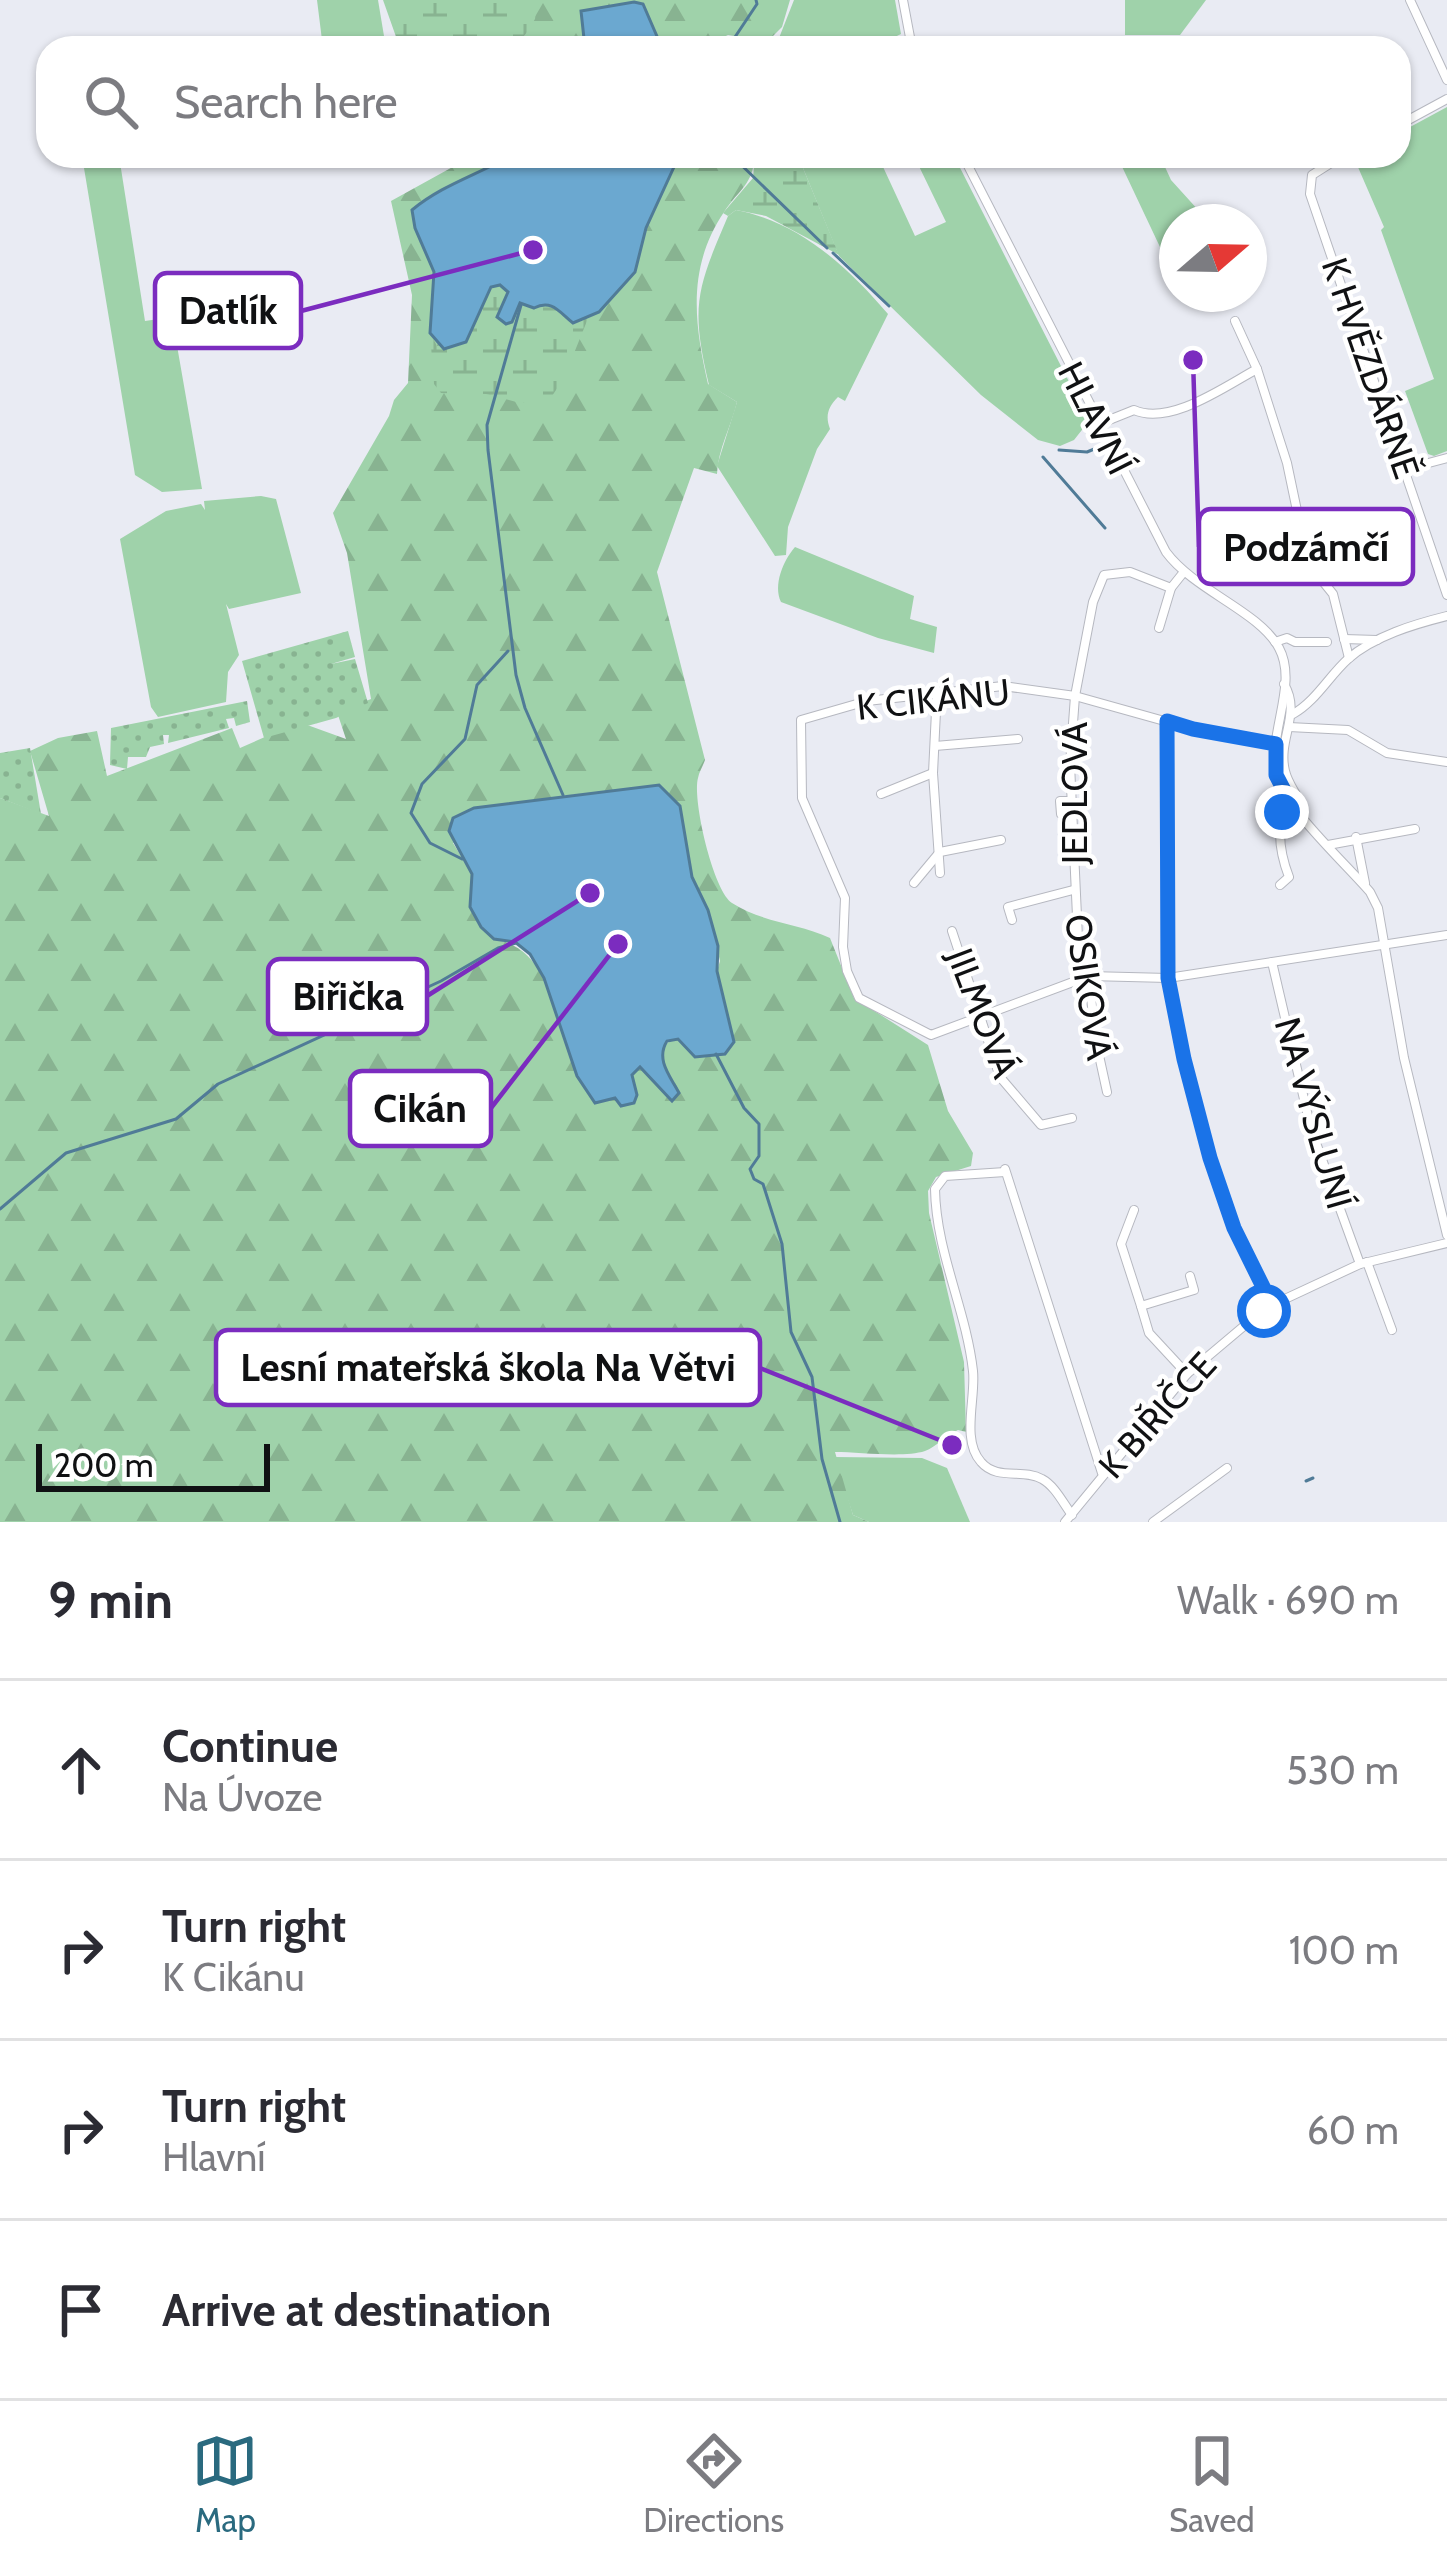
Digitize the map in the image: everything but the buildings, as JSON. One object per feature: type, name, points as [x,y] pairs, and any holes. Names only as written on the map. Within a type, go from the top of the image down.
[{"type":"street","points":[[903,0],[910,36]]},
{"type":"street","points":[[1410,0],[1447,80]]},
{"type":"street","points":[[1411,118],[1447,99]]},
{"type":"street","name":"HLAVNÍ","points":[[969,168],[1166,552],[1183,573],[1275,642]]},
{"type":"street","name":"K HVĚZDÁRNĚ","points":[[1323,168],[1312,175],[1310,194],[1447,595]]},
{"type":"street","points":[[1235,321],[1257,369],[1287,463],[1308,563],[1334,594],[1349,658]]},
{"type":"street","points":[[1099,424],[1133,410],[1149,417],[1161,415],[1257,369]]},
{"type":"street","points":[[1406,470],[1447,458]]},
{"type":"street","name":"JEDLOVÁ","points":[[1073,890],[1075,696],[1093,602],[1104,575],[1130,572],[1171,588]]},
{"type":"street","points":[[1159,628],[1171,588],[1183,573]]},
{"type":"street","points":[[1304,818],[1302,802],[1285,773],[1293,714],[1349,658],[1379,640],[1447,616]]},
{"type":"street","points":[[1327,642],[1287,638],[1275,642],[1284,666],[1276,775],[1289,800],[1366,887],[1378,908],[1404,1058],[1447,1239]]},
{"type":"street","points":[[1345,639],[1379,640]]},
{"type":"street","points":[[1283,682],[1293,714]]},
{"type":"street","name":"K CIKÁNU","points":[[982,1018],[931,1035],[860,998],[847,971],[843,947],[845,898],[802,798],[801,720],[867,701],[1003,686],[1075,696],[1193,729],[1276,744]]},
{"type":"street","points":[[937,692],[933,773],[940,873]]},
{"type":"street","points":[[1167,721],[1168,978],[1210,1158],[1234,1228],[1272,1305]]},
{"type":"street","points":[[1289,727],[1348,730],[1387,753],[1447,762]]},
{"type":"street","points":[[935,746],[1018,739]]},
{"type":"street","points":[[881,794],[933,773]]},
{"type":"street","points":[[1060,814],[1060,801],[1071,800]]},
{"type":"street","points":[[1280,885],[1289,877],[1282,860],[1279,818],[1289,800]]},
{"type":"street","points":[[1328,845],[1414,829]]},
{"type":"street","points":[[1356,837],[1366,887]]},
{"type":"street","points":[[914,884],[940,852],[1001,840]]},
{"type":"street","name":"OSIKOVÁ","points":[[1012,920],[1008,907],[1073,890],[1107,1092]]},
{"type":"street","name":"JILMOVÁ","points":[[952,931],[1000,1077],[1040,1125],[1072,1118]]},
{"type":"street","points":[[982,1018],[1089,976],[1168,978],[1447,935]]},
{"type":"street","name":"NA VÝSLUNÍ","points":[[1272,962],[1311,1129],[1392,1330]]},
{"type":"street","name":"K BIŘIČCE","points":[[1102,1473],[1005,1170],[945,1176],[934,1189],[948,1270],[970,1342],[973,1450],[998,1473],[1040,1477],[1054,1489],[1069,1519],[1187,1374],[1272,1305],[1363,1263],[1447,1239]]},
{"type":"street","points":[[1134,1210],[1121,1244],[1149,1334],[1187,1374]]},
{"type":"street","points":[[1141,1306],[1195,1290],[1190,1276]]},
{"type":"street","name":"K BIŘIČCE","points":[[1153,1522],[1227,1468]]},
{"type":"green space","points":[[317,0],[378,0],[384,36],[322,36]]},
{"type":"green space","points":[[383,0],[537,0],[535,19],[524,36],[396,36]]},
{"type":"green space","points":[[534,0],[790,0],[782,27],[773,36],[655,36],[634,2],[581,11],[584,36],[525,36]]},
{"type":"green space","points":[[794,0],[895,0],[901,34],[897,36],[780,36]]},
{"type":"green space","points":[[1125,0],[1206,0],[1180,35],[1125,35]]},
{"type":"green space","points":[[1447,107],[1447,451],[1434,456],[1428,454],[1405,391],[1434,379],[1381,230],[1384,227],[1358,168],[1411,168],[1411,126]]},
{"type":"green space","points":[[84,168],[121,168],[145,321],[172,317],[202,489],[162,492],[135,475]]},
{"type":"green space","points":[[451,168],[486,168],[412,210],[434,272],[430,333],[507,290],[573,323],[599,312],[635,272],[646,228],[674,168],[752,168],[712,233],[697,296],[708,384],[737,402],[717,474],[694,468],[657,572],[705,760],[697,789],[701,823],[711,863],[732,903],[830,938],[854,998],[928,1045],[948,1111],[973,1153],[971,1166],[936,1177],[928,1191],[964,1362],[966,1432],[958,1430],[916,1453],[835,1452],[853,1515],[869,1522],[0,1522],[0,798],[49,816],[30,751],[58,738],[97,731],[107,776],[232,728],[240,748],[299,722],[346,739],[337,712],[371,699],[347,553],[333,513],[394,400],[408,383],[412,295],[391,201]],"holes":[[[659,785],[680,807],[692,877],[708,910],[720,961],[725,1054],[695,1057],[682,1041],[672,1039],[662,1048],[663,1071],[678,1090],[673,1100],[640,1067],[632,1075],[637,1095],[595,1103],[575,1070],[541,972],[514,946],[494,939],[470,907],[472,874],[453,843],[563,796]]]},
{"type":"green space","points":[[754,168],[803,168],[839,255],[766,216],[736,210],[728,216],[723,213],[753,178]]},
{"type":"green space","points":[[803,168],[884,168],[915,236],[946,222],[920,168],[960,168],[1089,421],[1074,440],[1060,446],[1038,440],[981,395],[839,256]]},
{"type":"green space","points":[[1123,168],[1166,168],[1193,204],[1159,204],[1159,245]]},
{"type":"green space","points":[[736,210],[781,225],[820,248],[888,314],[845,401],[838,397],[830,408],[830,429],[817,449],[788,527],[786,555],[775,556],[717,466],[737,402],[709,385],[698,316],[703,280],[728,216]]},
{"type":"green space","points":[[500,285],[507,290],[497,317],[512,322],[519,303],[552,306],[573,323],[589,316],[564,378],[552,396],[520,403],[486,394],[441,393],[434,384],[430,333],[437,346],[466,342],[490,287]]},
{"type":"green space","points":[[276,499],[301,593],[229,609],[226,604],[239,655],[228,672],[226,702],[158,717],[151,707],[120,539],[166,511],[201,504],[205,510],[204,501]]},
{"type":"green space","points":[[795,547],[914,596],[910,619],[937,627],[934,653],[781,602],[780,573]]},
{"type":"green space","points":[[348,631],[355,657],[331,664],[355,659],[368,703],[336,718],[264,738],[242,661]]},
{"type":"green space","points":[[247,701],[250,722],[236,726],[234,718],[226,719],[229,728],[168,743],[169,735],[163,735],[164,744],[150,747],[146,757],[128,757],[127,769],[110,765],[111,728]]},
{"type":"green space","points":[[30,748],[41,814],[0,798],[0,753]]},
{"type":"green space","points":[[834,1457],[922,1458],[947,1468],[970,1522],[869,1522],[853,1515]]},
{"type":"water","points":[[643,4],[657,36],[584,36],[581,11]]},
{"type":"water","points":[[486,168],[674,168],[646,228],[635,272],[599,312],[573,323],[551,306],[534,308],[520,303],[512,322],[506,324],[497,317],[508,292],[500,285],[491,287],[466,342],[444,349],[430,333],[434,272],[412,210]]},
{"type":"water","points":[[659,785],[680,806],[692,877],[718,946],[717,971],[734,1042],[725,1054],[695,1057],[678,1039],[667,1041],[663,1062],[679,1093],[672,1101],[640,1067],[632,1075],[634,1103],[621,1106],[615,1098],[595,1103],[577,1076],[544,978],[530,954],[515,942],[494,939],[470,907],[472,874],[449,831],[453,818],[474,808]]},
{"type":"waterway","points":[[736,36],[756,0]]},
{"type":"waterway","points":[[744,168],[827,248]]},
{"type":"waterway","points":[[833,253],[889,306]]},
{"type":"waterway","points":[[521,305],[487,425],[488,450],[516,675],[525,708],[563,795]]},
{"type":"waterway","points":[[1059,450],[1087,452],[1104,445]]},
{"type":"waterway","points":[[1043,457],[1105,528]]},
{"type":"waterway","points":[[462,859],[430,843],[411,813],[422,784],[465,739],[477,685],[508,651]]},
{"type":"waterway","points":[[0,1209],[66,1153],[176,1119],[218,1084],[516,943]]},
{"type":"waterway","points":[[716,1054],[744,1108],[759,1124],[759,1156],[750,1169],[763,1184],[782,1244],[791,1332],[812,1377],[822,1459],[840,1522]]},
{"type":"waterway","points":[[1306,1481],[1313,1478]]},
{"type":"place","name":"Datlík","points":[[533,250]]},
{"type":"place","name":"Podzámčí","points":[[1193,360]]},
{"type":"place","name":"Biřička","points":[[590,893]]},
{"type":"place","name":"Cikán","points":[[618,944]]},
{"type":"place","name":"Lesní mateřská škola Na Větvi","points":[[952,1445]]},
{"type":"route","points":[[1264,1311],[1272,1305],[1234,1228],[1210,1158],[1168,978],[1167,721],[1276,744],[1276,775],[1289,800],[1282,812]]}]
